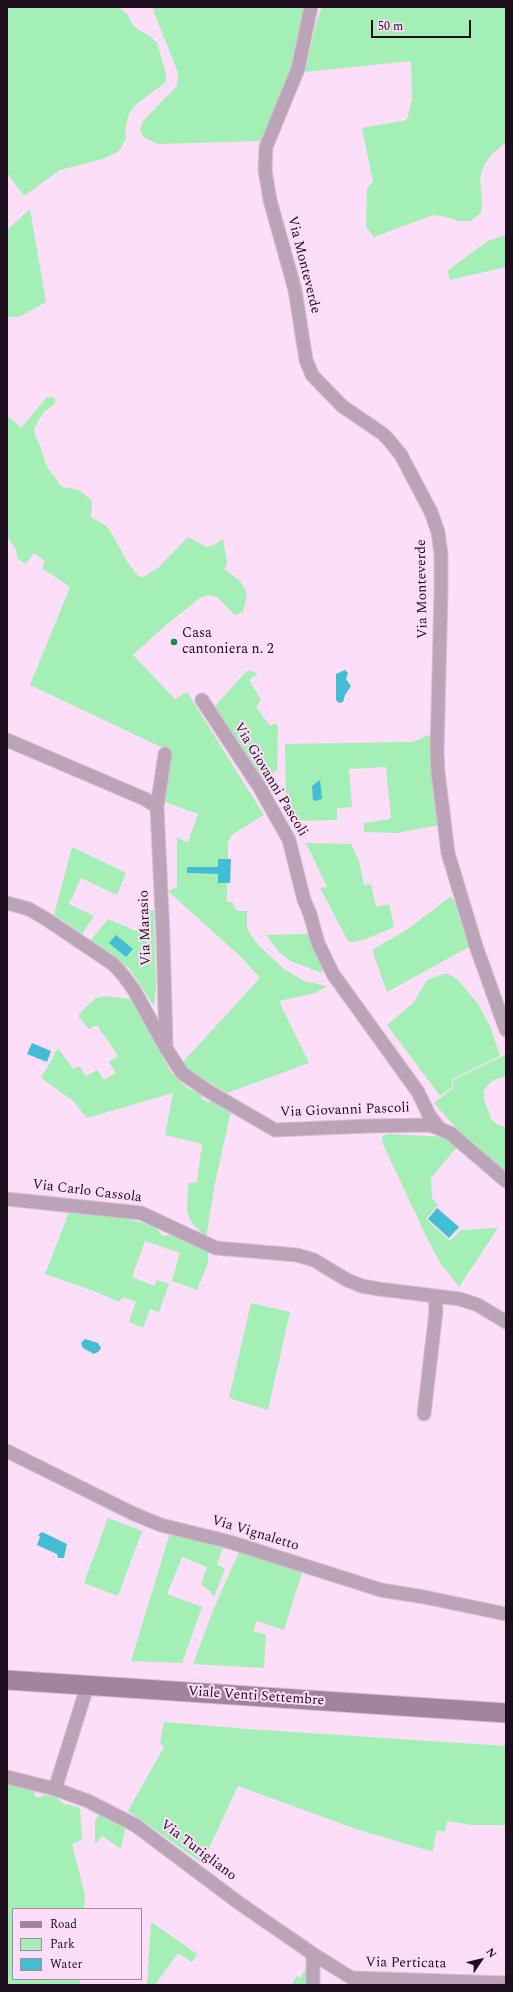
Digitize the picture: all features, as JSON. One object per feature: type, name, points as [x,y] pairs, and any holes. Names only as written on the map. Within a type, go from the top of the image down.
[{"type":"main road","name":"Viale Venti Settembre","points":[[7,1680],[87,1687],[506,1713]]},
{"type":"street","name":"Via Monteverde","points":[[311,7],[298,69],[266,147],[265,170],[270,200],[295,290],[306,360],[312,375],[342,406],[383,434],[401,455],[428,506],[438,532],[441,554],[441,592],[437,759],[448,853],[476,946],[506,1030]]},
{"type":"street","name":"Via Giovanni Pascoli","points":[[202,700],[260,788],[289,840],[304,900],[310,914],[318,942],[333,974],[418,1092],[429,1115],[440,1129]]},
{"type":"street","points":[[7,740],[145,799],[157,807]]},
{"type":"street","name":"Via Marasio","points":[[165,754],[157,807],[166,1048]]},
{"type":"street","name":"Via Giovanni Pascoli","points":[[7,903],[29,909],[113,964],[134,990],[166,1048],[182,1073],[275,1130],[430,1125],[450,1133],[506,1181]]},
{"type":"street","name":"Via Carlo Cassola","points":[[7,1199],[141,1213],[216,1248],[298,1255],[314,1260],[347,1280],[362,1286],[379,1290],[460,1299],[478,1305],[506,1322]]},
{"type":"street","points":[[424,1414],[436,1311],[435,1296]]},
{"type":"street","name":"Via Vignaletto","points":[[7,1451],[161,1525],[230,1542],[381,1590],[424,1596],[506,1614]]},
{"type":"street","points":[[55,1789],[87,1687]]},
{"type":"street","name":"Via Turigliano","points":[[7,1778],[55,1789],[88,1800],[135,1825],[239,1903],[313,1954],[358,1982]]},
{"type":"street","points":[[313,1954],[313,1985]]},
{"type":"street","name":"Via Perticata","points":[[358,1982],[506,1983]]},
{"type":"green space","points":[[7,7],[120,8],[128,15],[136,28],[151,37],[157,43],[166,74],[166,82],[134,106],[129,114],[125,130],[126,138],[119,151],[103,159],[60,170],[24,196],[7,173]]},
{"type":"green space","points":[[152,7],[305,7],[293,61],[265,137],[261,141],[158,144],[143,137],[140,129],[143,121],[177,86],[178,73]]},
{"type":"green space","points":[[322,7],[506,7],[506,142],[492,154],[484,165],[480,177],[482,202],[481,213],[471,221],[458,221],[447,217],[433,215],[374,237],[366,227],[367,188],[373,182],[362,128],[407,120],[412,99],[411,61],[305,72],[316,23]]},
{"type":"green space","points":[[30,209],[46,302],[19,317],[7,317],[7,230]]},
{"type":"green space","points":[[506,235],[506,267],[450,280],[447,271],[488,241]]},
{"type":"green space","points":[[47,397],[52,397],[55,399],[55,403],[43,413],[34,428],[35,436],[39,443],[47,467],[62,487],[79,490],[92,501],[91,517],[106,526],[111,532],[126,560],[138,576],[143,577],[158,568],[188,537],[206,547],[214,545],[223,539],[227,561],[225,570],[239,580],[247,595],[243,612],[235,615],[217,597],[208,595],[200,598],[166,625],[133,655],[175,699],[187,692],[264,815],[233,834],[228,842],[228,859],[218,859],[218,867],[187,867],[187,873],[218,874],[218,883],[227,883],[227,902],[232,902],[237,911],[247,911],[247,928],[256,943],[284,969],[304,981],[327,986],[315,993],[279,1001],[309,1063],[227,1093],[188,1070],[182,1063],[260,978],[242,958],[168,891],[177,887],[177,838],[188,842],[198,814],[165,802],[172,750],[161,747],[30,685],[70,587],[42,568],[45,561],[34,553],[26,564],[17,558],[16,549],[7,537],[7,415],[21,428]]},
{"type":"green space","points":[[249,670],[258,674],[249,680],[261,700],[256,707],[270,726],[276,723],[278,728],[277,770],[263,780],[215,706]]},
{"type":"green space","points":[[432,734],[440,825],[397,833],[364,832],[364,823],[391,819],[386,767],[349,769],[352,807],[337,808],[337,820],[299,821],[297,816],[286,808],[285,744],[412,742]]},
{"type":"green space","points":[[306,843],[351,844],[359,861],[364,885],[371,884],[376,907],[389,904],[394,927],[366,939],[352,942],[348,941],[320,888],[327,887]]},
{"type":"green space","points":[[72,847],[126,873],[117,895],[81,878],[69,904],[94,916],[82,934],[54,915]]},
{"type":"green space","points":[[450,897],[454,900],[469,947],[387,992],[372,950],[408,929]]},
{"type":"green space","points":[[148,909],[154,910],[156,988],[154,1006],[129,968],[90,941],[108,919],[136,931]]},
{"type":"green space","points":[[308,934],[322,967],[322,973],[291,961],[279,952],[266,935]]},
{"type":"green space","points":[[443,974],[449,974],[458,980],[478,1004],[490,1026],[500,1056],[452,1079],[452,1087],[440,1096],[387,1025],[413,1003],[427,980]]},
{"type":"green space","points":[[105,996],[131,999],[171,1072],[187,1088],[201,1094],[202,1099],[208,1102],[213,1101],[231,1111],[215,1183],[206,1238],[191,1222],[187,1211],[188,1183],[197,1182],[202,1144],[165,1135],[173,1093],[87,1118],[72,1100],[41,1078],[58,1048],[73,1069],[79,1066],[86,1076],[97,1070],[104,1080],[116,1073],[109,1062],[118,1056],[97,1025],[89,1029],[78,1016],[96,998]]},
{"type":"green space","points":[[505,1055],[506,1076],[493,1080],[488,1085],[484,1090],[484,1099],[491,1119],[498,1125],[506,1127],[506,1174],[464,1137],[434,1103],[453,1088],[453,1080]]},
{"type":"green space","points":[[389,1134],[445,1137],[457,1147],[431,1178],[432,1198],[438,1205],[426,1219],[450,1241],[461,1230],[498,1228],[459,1287],[439,1261],[383,1144],[382,1136]]},
{"type":"green space","points":[[69,1212],[128,1219],[154,1226],[163,1236],[176,1234],[208,1249],[208,1263],[197,1290],[172,1281],[180,1253],[145,1241],[132,1277],[154,1286],[157,1280],[169,1284],[159,1312],[150,1309],[143,1328],[129,1322],[136,1302],[123,1297],[119,1302],[94,1291],[45,1274]]},
{"type":"green space","points":[[251,1303],[290,1312],[268,1410],[229,1398]]},
{"type":"green space","points":[[108,1518],[142,1531],[118,1596],[84,1583]]},
{"type":"green space","points":[[170,1533],[223,1548],[217,1564],[225,1569],[214,1597],[210,1591],[201,1584],[207,1567],[182,1557],[167,1594],[202,1607],[182,1663],[131,1661]]},
{"type":"green space","points":[[239,1552],[303,1570],[284,1630],[257,1621],[253,1631],[266,1635],[264,1668],[193,1664],[214,1608]]},
{"type":"green space","points":[[164,1722],[506,1746],[506,1825],[472,1825],[447,1821],[445,1832],[437,1830],[433,1850],[430,1851],[356,1829],[238,1786],[202,1863],[128,1811],[164,1747],[160,1743]]},
{"type":"green space","points":[[7,1784],[36,1789],[34,1796],[41,1798],[43,1795],[52,1796],[58,1798],[62,1803],[80,1808],[82,1840],[72,1844],[85,1895],[84,1908],[12,1908],[12,1980],[80,1980],[80,1985],[7,1985]]},
{"type":"green space","points":[[99,1815],[126,1825],[121,1849],[102,1836],[97,1842],[95,1842],[95,1821]]},
{"type":"green space","points":[[151,1922],[197,1954],[192,1962],[178,1953],[155,1985],[147,1985]]},
{"type":"green space","points":[[309,1963],[310,1985],[291,1985],[297,1976],[300,1978]]},
{"type":"water","points":[[345,670],[348,673],[346,679],[351,686],[345,695],[343,702],[339,703],[336,700],[336,674]]},
{"type":"water","points":[[320,780],[322,799],[315,801],[313,800],[312,786]]},
{"type":"water","points":[[218,859],[231,859],[230,883],[218,883],[218,874],[187,873],[187,867],[218,867]]},
{"type":"water","points":[[116,935],[133,949],[126,957],[109,943]]},
{"type":"water","points":[[32,1043],[51,1051],[47,1062],[27,1054]]},
{"type":"water","points":[[437,1208],[459,1227],[449,1238],[428,1219]]},
{"type":"water","points":[[85,1339],[98,1343],[101,1348],[98,1352],[94,1354],[83,1348],[81,1343]]},
{"type":"water","points":[[42,1532],[67,1544],[64,1558],[58,1558],[57,1554],[37,1545],[40,1537],[38,1535]]},
{"type":"place","name":"Casa cantoniera n. 2","points":[[174,642]]}]
